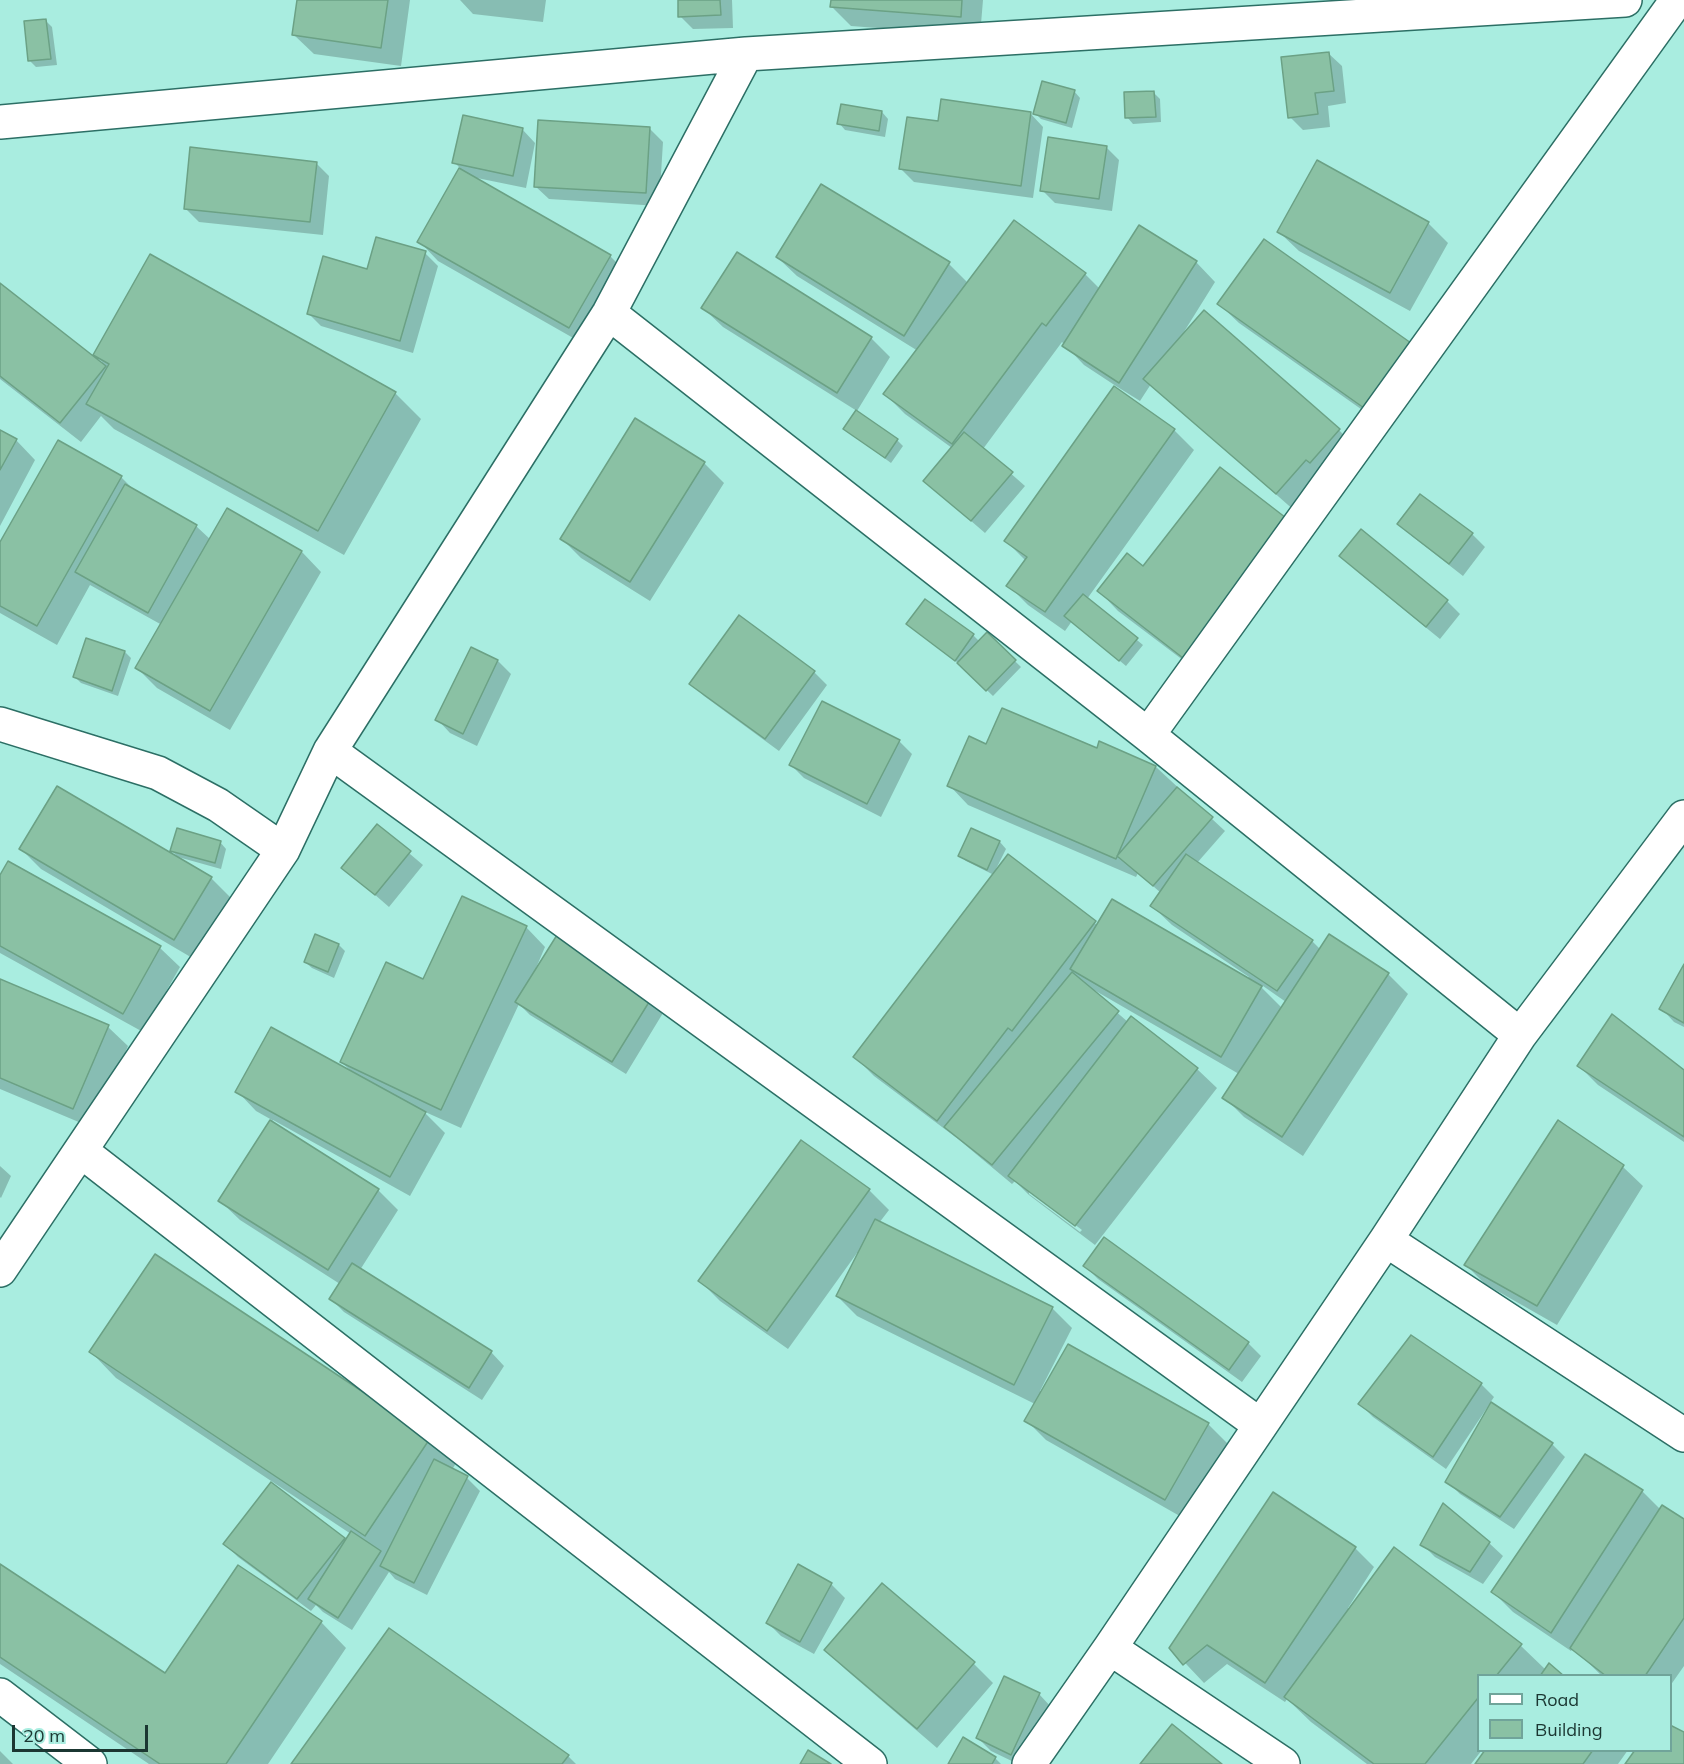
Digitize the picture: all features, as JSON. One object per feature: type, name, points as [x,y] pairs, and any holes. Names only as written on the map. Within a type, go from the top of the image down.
[{"type":"street","points":[[0,122],[746,54],[1625,0]]},
{"type":"street","points":[[1148,735],[1677,0]]},
{"type":"street","points":[[4,1258],[81,1151],[283,850],[330,751],[609,313],[746,54]]},
{"type":"street","points":[[609,313],[1148,735],[1520,1035]]},
{"type":"street","points":[[0,724],[158,773],[218,804],[283,850]]},
{"type":"street","points":[[330,751],[1260,1425]]},
{"type":"street","points":[[1029,1764],[1386,1240],[1520,1035],[1679,834]]},
{"type":"street","points":[[81,1151],[870,1764]]},
{"type":"street","points":[[1386,1240],[1684,1435]]},
{"type":"street","points":[[1110,1648],[1283,1764]]},
{"type":"street","points":[[0,1695],[90,1764]]},
{"type":"building","points":[[297,0],[388,0],[381,48],[292,35]]},
{"type":"building","points":[[678,0],[720,0],[721,15],[678,17]]},
{"type":"building","points":[[831,0],[962,0],[961,17],[830,7]]},
{"type":"building","points":[[46,19],[51,59],[28,61],[24,21]]},
{"type":"building","points":[[1329,52],[1334,91],[1315,93],[1318,114],[1288,118],[1281,57]]},
{"type":"building","points":[[1042,81],[1075,90],[1066,123],[1033,114]]},
{"type":"building","points":[[1154,91],[1156,117],[1125,118],[1124,92]]},
{"type":"building","points":[[941,99],[1031,112],[1021,186],[899,169],[907,117],[938,121]]},
{"type":"building","points":[[841,104],[882,111],[879,131],[837,124]]},
{"type":"building","points":[[463,115],[523,128],[513,176],[452,163]]},
{"type":"building","points":[[538,120],[650,127],[646,193],[534,187]]},
{"type":"building","points":[[1048,137],[1107,146],[1099,199],[1040,191]]},
{"type":"building","points":[[190,147],[317,162],[310,222],[184,209]]},
{"type":"building","points":[[1317,160],[1429,222],[1390,293],[1277,232]]},
{"type":"building","points":[[459,168],[611,255],[569,328],[417,242]]},
{"type":"building","points":[[821,184],[950,262],[904,336],[776,257]]},
{"type":"building","points":[[1014,220],[1086,273],[1046,326],[1042,323],[952,444],[883,394]]},
{"type":"building","points":[[1139,225],[1197,261],[1119,383],[1062,346]]},
{"type":"building","points":[[376,237],[426,251],[400,341],[307,314],[323,256],[367,269]]},
{"type":"building","points":[[1264,239],[1411,343],[1364,408],[1217,304]]},
{"type":"building","points":[[737,252],[872,337],[837,393],[701,308]]},
{"type":"building","points":[[150,254],[396,392],[318,531],[86,404],[109,364],[93,355]]},
{"type":"building","points":[[0,283],[106,366],[60,423],[0,376]]},
{"type":"building","points":[[1204,310],[1340,429],[1310,463],[1306,460],[1276,494],[1143,379]]},
{"type":"building","points":[[1114,386],[1175,429],[1045,612],[1006,586],[1027,557],[1004,541]]},
{"type":"building","points":[[856,410],[898,439],[885,458],[843,429]]},
{"type":"building","points":[[635,418],[705,462],[630,582],[560,539]]},
{"type":"building","points":[[0,430],[17,439],[0,470]]},
{"type":"building","points":[[964,432],[1013,472],[971,521],[923,481]]},
{"type":"building","points":[[58,440],[122,476],[37,626],[0,606],[0,542]]},
{"type":"building","points":[[1220,467],[1290,521],[1183,658],[1097,591],[1127,553],[1143,566]]},
{"type":"building","points":[[125,484],[197,525],[148,613],[75,572]]},
{"type":"building","points":[[1420,494],[1473,533],[1449,564],[1397,524]]},
{"type":"building","points":[[227,508],[302,551],[210,711],[135,668]]},
{"type":"building","points":[[1361,529],[1448,600],[1426,627],[1339,556]]},
{"type":"building","points":[[1083,594],[1138,638],[1119,661],[1064,616]]},
{"type":"building","points":[[925,599],[974,634],[955,661],[906,624]]},
{"type":"building","points":[[739,615],[815,671],[765,739],[689,684]]},
{"type":"building","points":[[987,632],[1016,660],[986,691],[957,663]]},
{"type":"building","points":[[86,638],[125,651],[112,691],[73,677]]},
{"type":"building","points":[[471,647],[498,660],[463,734],[435,720]]},
{"type":"building","points":[[822,701],[900,740],[867,804],[789,765]]},
{"type":"building","points":[[1002,708],[1097,748],[1099,741],[1156,766],[1116,859],[947,786],[969,736],[986,744]]},
{"type":"building","points":[[57,786],[212,877],[174,940],[19,849]]},
{"type":"building","points":[[1177,787],[1213,817],[1153,886],[1117,856]]},
{"type":"building","points":[[377,824],[411,851],[375,895],[341,868]]},
{"type":"building","points":[[177,828],[221,841],[215,863],[170,851]]},
{"type":"building","points":[[971,828],[1000,841],[987,870],[958,856]]},
{"type":"building","points":[[1008,854],[1096,921],[1012,1031],[1008,1028],[937,1121],[853,1057]]},
{"type":"building","points":[[1186,854],[1313,940],[1277,991],[1150,906]]},
{"type":"building","points":[[8,861],[161,946],[123,1014],[0,946],[0,875]]},
{"type":"building","points":[[462,896],[527,926],[441,1110],[340,1062],[386,962],[423,979]]},
{"type":"building","points":[[1112,899],[1262,986],[1221,1057],[1070,969]]},
{"type":"building","points":[[315,934],[339,944],[328,972],[304,962]]},
{"type":"building","points":[[1329,934],[1389,973],[1282,1137],[1222,1098]]},
{"type":"building","points":[[557,935],[654,994],[612,1062],[515,1002]]},
{"type":"building","points":[[1684,964],[1684,1023],[1659,1009]]},
{"type":"building","points":[[1072,972],[1119,1011],[992,1165],[944,1127]]},
{"type":"building","points":[[0,979],[109,1025],[73,1109],[0,1078]]},
{"type":"building","points":[[1612,1014],[1684,1070],[1684,1137],[1577,1066]]},
{"type":"building","points":[[1131,1016],[1198,1068],[1075,1226],[1008,1176]]},
{"type":"building","points":[[271,1027],[426,1112],[390,1177],[235,1092]]},
{"type":"building","points":[[270,1120],[379,1189],[328,1270],[218,1201]]},
{"type":"building","points":[[1558,1120],[1624,1165],[1537,1306],[1464,1265]]},
{"type":"building","points":[[801,1140],[870,1189],[767,1331],[698,1281]]},
{"type":"building","points":[[875,1219],[1053,1307],[1014,1385],[836,1296]]},
{"type":"building","points":[[1104,1237],[1249,1342],[1229,1370],[1083,1266]]},
{"type":"building","points":[[155,1254],[431,1437],[365,1536],[89,1352]]},
{"type":"building","points":[[352,1263],[492,1351],[469,1388],[329,1299]]},
{"type":"building","points":[[1411,1335],[1482,1383],[1433,1457],[1358,1404]]},
{"type":"building","points":[[1068,1344],[1209,1423],[1165,1500],[1024,1421]]},
{"type":"building","points":[[1491,1402],[1553,1443],[1500,1517],[1445,1482]]},
{"type":"building","points":[[1585,1454],[1643,1490],[1551,1633],[1491,1592]]},
{"type":"building","points":[[434,1459],[468,1476],[414,1583],[380,1566]]},
{"type":"building","points":[[271,1482],[345,1538],[297,1599],[223,1544]]},
{"type":"building","points":[[1273,1492],[1356,1547],[1265,1683],[1207,1645],[1183,1665],[1169,1648]]},
{"type":"building","points":[[1443,1503],[1490,1542],[1470,1572],[1420,1545]]},
{"type":"building","points":[[1662,1505],[1684,1519],[1684,1618],[1646,1674],[1603,1674],[1570,1648]]},
{"type":"building","points":[[351,1531],[381,1551],[338,1618],[308,1599]]},
{"type":"building","points":[[1394,1547],[1522,1644],[1498,1674],[1477,1674],[1477,1699],[1425,1764],[1374,1764],[1284,1697]]},
{"type":"building","points":[[0,1564],[165,1673],[238,1565],[322,1621],[226,1764],[160,1764],[0,1657]]},
{"type":"building","points":[[798,1564],[832,1583],[800,1642],[766,1623]]},
{"type":"building","points":[[882,1583],[975,1662],[917,1729],[824,1650]]},
{"type":"building","points":[[389,1628],[569,1755],[562,1764],[291,1764]]},
{"type":"building","points":[[1549,1663],[1562,1674],[1541,1674]]},
{"type":"building","points":[[1004,1676],[1040,1693],[1011,1755],[976,1738]]},
{"type":"building","points":[[1172,1724],[1222,1764],[1140,1764]]},
{"type":"building","points":[[1672,1726],[1684,1732],[1684,1764],[1625,1764],[1634,1752],[1672,1752]]},
{"type":"building","points":[[963,1737],[996,1757],[992,1764],[948,1764]]},
{"type":"building","points":[[808,1750],[831,1764],[800,1764]]},
{"type":"building","points":[[1484,1752],[1592,1752],[1583,1764],[1475,1764]]}]
